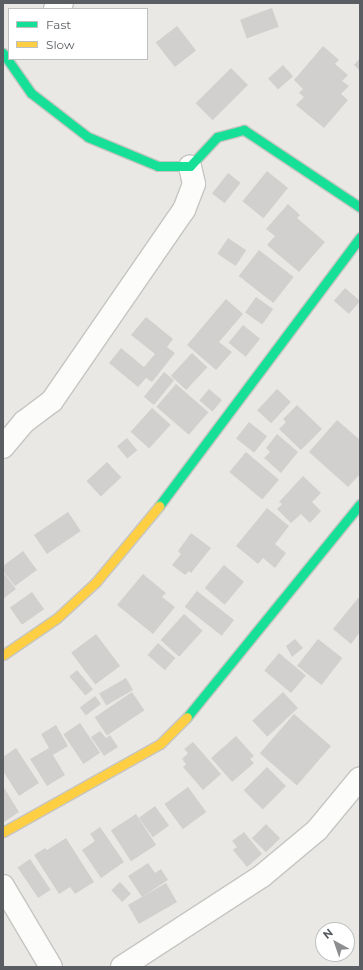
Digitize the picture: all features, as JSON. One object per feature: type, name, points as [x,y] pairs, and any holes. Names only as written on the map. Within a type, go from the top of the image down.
[{"type":"street","points":[[3,53],[31,93],[88,137],[158,166],[190,166],[217,137],[244,130],[277,150],[360,207]]},
{"type":"street","points":[[3,446],[24,422],[52,401],[184,210],[194,184],[190,166]]},
{"type":"street","points":[[3,656],[57,618],[96,582],[136,536],[360,237]]},
{"type":"street","points":[[3,832],[160,744],[196,709],[360,504]]},
{"type":"street","points":[[122,967],[262,876],[317,830],[360,778]]},
{"type":"street","points":[[3,886],[51,967]]},
{"type":"building","points":[[272,8],[279,27],[247,38],[240,20]]},
{"type":"building","points":[[177,26],[196,50],[175,67],[156,43]]},
{"type":"building","points":[[323,46],[339,60],[335,64],[348,75],[342,81],[349,86],[341,94],[348,100],[324,128],[296,105],[304,97],[299,93],[303,89],[294,80]]},
{"type":"building","points":[[360,58],[360,71],[354,65]]},
{"type":"building","points":[[283,65],[293,76],[278,90],[268,78]]},
{"type":"building","points":[[231,68],[248,85],[213,120],[196,103]]},
{"type":"building","points":[[267,171],[288,188],[263,218],[242,201]]},
{"type":"building","points":[[228,173],[241,183],[225,203],[212,193]]},
{"type":"building","points":[[288,204],[300,215],[297,218],[325,242],[299,272],[267,245],[275,236],[266,229]]},
{"type":"building","points":[[228,238],[246,250],[236,266],[217,254]]},
{"type":"building","points":[[259,250],[294,277],[273,303],[239,276]]},
{"type":"building","points":[[345,288],[360,301],[349,314],[334,301]]},
{"type":"building","points":[[256,297],[273,309],[262,325],[245,313]]},
{"type":"building","points":[[226,299],[243,314],[219,342],[232,352],[216,370],[187,345]]},
{"type":"building","points":[[146,317],[173,339],[167,347],[175,353],[152,382],[146,378],[138,387],[109,363],[121,348],[144,367],[155,354],[131,335]]},
{"type":"building","points":[[243,325],[260,339],[246,357],[229,343]]},
{"type":"building","points":[[192,353],[207,367],[186,390],[171,376]]},
{"type":"building","points":[[164,372],[174,380],[154,405],[144,397]]},
{"type":"building","points":[[176,384],[208,412],[189,435],[156,407]]},
{"type":"building","points":[[209,389],[222,400],[212,411],[199,400]]},
{"type":"building","points":[[277,389],[291,402],[271,423],[257,410]]},
{"type":"building","points":[[297,405],[322,429],[301,450],[279,429],[286,422],[283,419]]},
{"type":"building","points":[[152,408],[171,425],[149,449],[131,432]]},
{"type":"building","points":[[337,420],[360,440],[360,474],[348,487],[309,452]]},
{"type":"building","points":[[249,422],[267,436],[254,453],[236,439]]},
{"type":"building","points":[[277,434],[298,452],[281,473],[264,458],[270,452],[266,448]]},
{"type":"building","points":[[127,438],[137,450],[127,459],[117,446]]},
{"type":"building","points":[[246,452],[279,480],[262,500],[229,472]]},
{"type":"building","points":[[107,462],[121,477],[101,496],[87,481]]},
{"type":"building","points":[[303,476],[321,493],[312,502],[321,511],[310,523],[301,514],[291,523],[277,509],[282,504],[279,502]]},
{"type":"building","points":[[267,508],[289,526],[275,544],[286,553],[275,568],[263,558],[258,564],[236,546]]},
{"type":"building","points":[[68,512],[81,531],[47,554],[34,535]]},
{"type":"building","points":[[191,533],[211,548],[191,573],[189,571],[185,575],[172,565],[181,554],[178,551]]},
{"type":"building","points":[[23,551],[37,570],[15,586],[3,571],[3,566]]},
{"type":"building","points":[[224,565],[244,582],[225,605],[205,588]]},
{"type":"building","points":[[3,572],[16,589],[3,599]]},
{"type":"building","points":[[143,574],[166,593],[162,597],[175,607],[153,634],[117,605]]},
{"type":"building","points":[[197,591],[234,620],[222,636],[185,607]]},
{"type":"building","points":[[32,592],[44,609],[22,625],[10,607]]},
{"type":"building","points":[[359,597],[360,632],[351,644],[333,629]]},
{"type":"building","points":[[184,614],[203,631],[179,657],[161,640]]},
{"type":"building","points":[[96,634],[120,666],[95,685],[71,653]]},
{"type":"building","points":[[295,639],[303,648],[292,657],[286,646]]},
{"type":"building","points":[[318,639],[342,658],[321,685],[297,666]]},
{"type":"building","points":[[158,643],[175,658],[165,670],[148,655]]},
{"type":"building","points":[[279,653],[306,675],[291,693],[264,671]]},
{"type":"building","points":[[77,670],[93,689],[85,696],[69,676]]},
{"type":"building","points":[[126,678],[133,690],[106,706],[99,694]]},
{"type":"building","points":[[132,692],[144,710],[107,735],[95,717]]},
{"type":"building","points":[[283,692],[298,708],[267,737],[252,721]]},
{"type":"building","points":[[95,696],[101,704],[86,715],[80,707]]},
{"type":"building","points":[[294,714],[331,746],[297,785],[260,753]]},
{"type":"building","points":[[80,723],[100,753],[84,764],[63,734]]},
{"type":"building","points":[[56,725],[68,746],[53,755],[65,775],[47,786],[30,759],[49,748],[41,734]]},
{"type":"building","points":[[100,731],[106,738],[110,735],[118,747],[104,756],[91,737]]},
{"type":"building","points":[[236,736],[254,756],[250,759],[254,763],[232,782],[211,758]]},
{"type":"building","points":[[193,742],[221,774],[203,790],[183,767],[186,764],[182,759],[188,753],[184,749]]},
{"type":"building","points":[[16,748],[39,783],[19,796],[3,771],[3,757]]},
{"type":"building","points":[[267,767],[286,786],[263,809],[244,790]]},
{"type":"building","points":[[3,786],[19,812],[3,823]]},
{"type":"building","points":[[188,787],[206,812],[183,829],[165,804]]},
{"type":"building","points":[[155,806],[169,825],[153,837],[139,818]]},
{"type":"building","points":[[136,814],[156,845],[131,861],[111,830]]},
{"type":"building","points":[[266,824],[280,838],[266,852],[252,838]]},
{"type":"building","points":[[100,827],[124,862],[101,878],[82,850],[95,841],[90,834]]},
{"type":"building","points":[[244,832],[262,854],[247,867],[233,850],[237,847],[232,841]]},
{"type":"building","points":[[66,838],[94,882],[75,894],[70,887],[59,894],[34,855],[45,848],[47,850]]},
{"type":"building","points":[[30,859],[51,890],[38,898],[18,867]]},
{"type":"building","points":[[148,863],[155,873],[161,869],[168,880],[142,897],[128,876]]},
{"type":"building","points":[[120,882],[131,894],[122,902],[111,890]]},
{"type":"building","points":[[166,883],[177,902],[139,924],[128,905]]},
{"type":"traffic: fast","points":[[3,53],[31,93],[88,137],[158,166],[190,166],[217,137],[244,130],[360,207]]},
{"type":"traffic: fast","points":[[159,506],[360,237]]},
{"type":"traffic: fast","points":[[187,717],[360,504]]},
{"type":"traffic: slow","points":[[3,655],[57,618],[96,582],[159,506]]},
{"type":"traffic: slow","points":[[3,832],[160,744],[187,717]]}]
